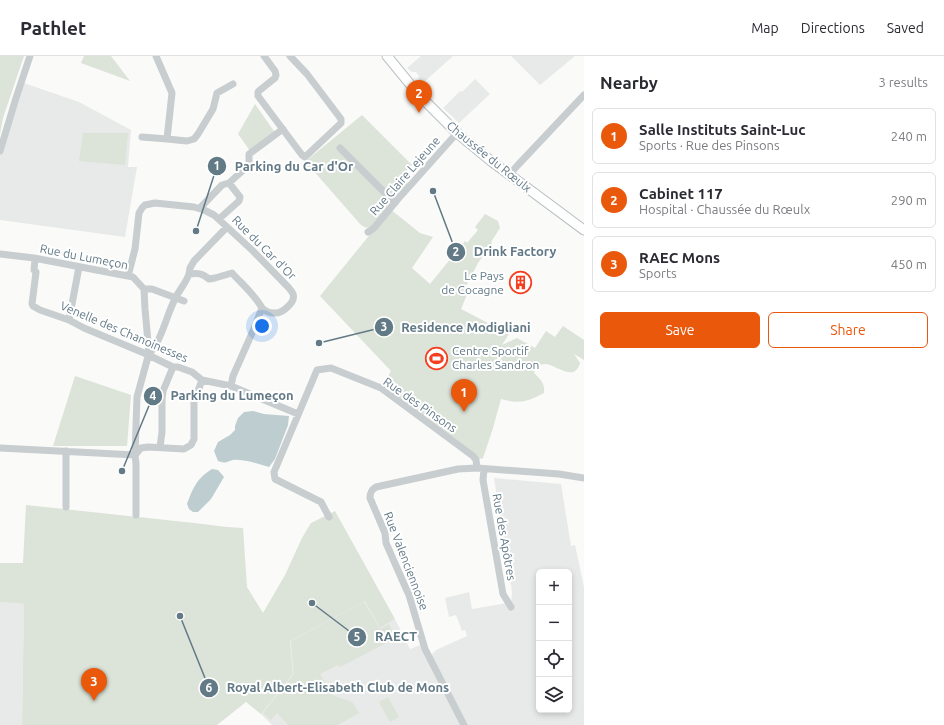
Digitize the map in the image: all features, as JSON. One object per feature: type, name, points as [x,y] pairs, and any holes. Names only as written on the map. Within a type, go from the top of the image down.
[{"type":"main road","name":"Chaussée du Rœulx","points":[[387,56],[419,95],[457,133],[509,175],[584,230]]},
{"type":"street","points":[[0,151],[30,56]]},
{"type":"street","points":[[156,56],[172,93],[167,139]]},
{"type":"street","points":[[264,56],[276,73],[276,76],[258,92],[258,96],[305,157],[324,140],[341,122],[341,119],[307,74],[292,58]]},
{"type":"street","points":[[142,137],[187,141],[194,139],[213,109],[217,93],[233,84]]},
{"type":"street","points":[[509,175],[584,95]]},
{"type":"street","points":[[200,208],[222,186],[229,183],[249,164],[248,154],[283,129]]},
{"type":"street","name":"Rue Claire Lejeune","points":[[368,232],[374,228],[457,133]]},
{"type":"street","points":[[340,148],[395,203]]},
{"type":"street","name":"Rue du Car d'Or","points":[[218,219],[239,201],[240,197],[229,183]]},
{"type":"street","name":"Rue du Car d'Or","points":[[128,276],[135,249],[139,213],[142,208],[155,203],[200,208],[214,215],[227,227],[289,288],[293,294],[293,300],[284,310],[275,314],[262,308]]},
{"type":"street","points":[[148,355],[152,352],[158,342],[175,298],[187,280],[190,268],[194,261],[227,227]]},
{"type":"street","name":"Rue du Lumeçon","points":[[0,254],[35,258],[133,277],[144,289]]},
{"type":"street","name":"Venelle des Chanoinesses","points":[[35,258],[34,270],[36,272],[33,306],[69,320],[173,367],[178,367],[192,372],[202,380],[231,386],[298,414]]},
{"type":"street","points":[[69,320],[79,267]]},
{"type":"street","points":[[189,274],[198,273],[209,279],[232,273],[260,303],[262,308],[233,376],[231,386]]},
{"type":"street","points":[[136,515],[135,455],[138,397],[148,355],[144,289],[152,289],[184,301]]},
{"type":"street","points":[[160,447],[163,391],[173,367]]},
{"type":"street","name":"Rue des Pinsons","points":[[298,414],[317,370],[331,368],[381,388],[473,456],[481,468]]},
{"type":"street","points":[[0,448],[135,455],[142,448],[148,447],[184,449],[191,445],[194,439],[194,402],[202,380]]},
{"type":"street","points":[[298,414],[274,472],[275,479],[321,502],[329,517]]},
{"type":"street","points":[[66,451],[66,507]]},
{"type":"street","points":[[481,468],[559,474],[584,478]]},
{"type":"street","name":"Rue Valenciennoise","points":[[464,725],[425,649],[412,603],[386,543],[385,533],[370,498],[372,489],[446,471],[481,468]]},
{"type":"street","name":"Rue des Apôtres","points":[[481,468],[503,594],[511,607]]},
{"type":"shaded area","points":[[0,56],[24,56],[3,118],[0,134]]},
{"type":"shaded area","points":[[84,56],[111,56],[130,81],[81,63]]},
{"type":"shaded area","points":[[421,56],[453,56],[422,84],[418,81],[419,76],[416,72],[412,72],[407,68]]},
{"type":"shaded area","points":[[511,56],[575,56],[540,85]]},
{"type":"shaded area","points":[[475,79],[490,94],[459,123],[443,108]]},
{"type":"shaded area","points":[[21,82],[79,102],[131,130],[128,167],[137,167],[125,237],[0,220],[0,151]]},
{"type":"shaded area","points":[[255,104],[276,134],[253,155],[238,134]]},
{"type":"shaded area","points":[[362,115],[412,165],[401,177],[408,183],[372,226],[367,227],[361,225],[311,168],[301,165]]},
{"type":"shaded area","points":[[83,133],[128,133],[125,165],[79,161]]},
{"type":"shaded area","name":"Centre Sportif Charles Sandron","points":[[390,209],[420,233],[433,237],[412,268],[430,284],[465,241],[467,243],[478,230],[475,227],[485,214],[498,221],[500,228],[491,242],[492,244],[478,263],[464,290],[468,292],[461,309],[509,334],[502,345],[517,338],[535,348],[546,331],[555,337],[563,326],[584,340],[584,360],[574,354],[580,363],[575,371],[567,372],[548,364],[537,365],[534,373],[542,382],[544,393],[518,402],[501,399],[483,458],[476,460],[383,386],[391,371],[320,296]]},
{"type":"shaded area","points":[[75,376],[131,395],[127,446],[53,446]]},
{"type":"shaded area","points":[[253,411],[264,414],[289,416],[288,425],[275,459],[269,467],[241,460],[233,460],[225,463],[218,461],[214,451],[218,442],[230,435],[235,430],[238,418],[244,412]]},
{"type":"shaded area","points":[[212,469],[218,470],[224,477],[211,499],[198,512],[193,512],[189,509],[187,504],[191,493],[199,480]]},
{"type":"shaded area","points":[[494,478],[561,484],[571,546],[575,545],[584,587],[584,725],[272,725],[261,714],[293,674],[290,641],[365,600],[380,628],[395,619],[410,649],[423,644],[429,657],[436,650],[467,636],[465,630],[462,631],[456,615],[449,617],[445,598],[469,592],[472,609],[508,603],[511,606],[512,592]]},
{"type":"shaded area","points":[[26,505],[243,528],[247,587],[263,613],[285,575],[302,538],[311,523],[335,511],[395,619],[380,628],[365,601],[290,641],[293,674],[261,714],[246,702],[217,725],[22,725],[24,604],[0,602],[0,563],[23,563]]},
{"type":"shaded area","points":[[0,602],[24,604],[22,725],[0,725]]},
{"type":"shaded area","points":[[364,602],[380,629],[389,624],[392,632],[390,641],[342,666],[339,667],[338,665],[320,674],[332,695],[352,702],[359,713],[338,725],[288,725],[277,713],[271,720],[263,713],[294,674],[291,641]]},
{"type":"shaded area","points":[[388,697],[399,717],[390,722],[379,702]]},
{"type":"place","name":"Cabinet 117","points":[[419,113]]},
{"type":"place","name":"Drink Factory","points":[[433,191]]},
{"type":"place","name":"Parking du Car d'Or","points":[[196,231]]},
{"type":"place","name":"Le Pays de Cocagne","points":[[520,283]]},
{"type":"place","name":"Residence Modigliani","points":[[319,343]]},
{"type":"place","name":"Centre Sportif Charles Sandron","points":[[436,358]]},
{"type":"place","name":"Salle Instituts Saint-Luc","points":[[464,412]]},
{"type":"place","name":"Parking du Lumeçon","points":[[122,471]]},
{"type":"place","name":"RAECT","points":[[312,603]]},
{"type":"place","name":"Royal Albert-Elisabeth Club de Mons","points":[[180,616]]},
{"type":"place","name":"RAEC Mons","points":[[94,701]]}]
